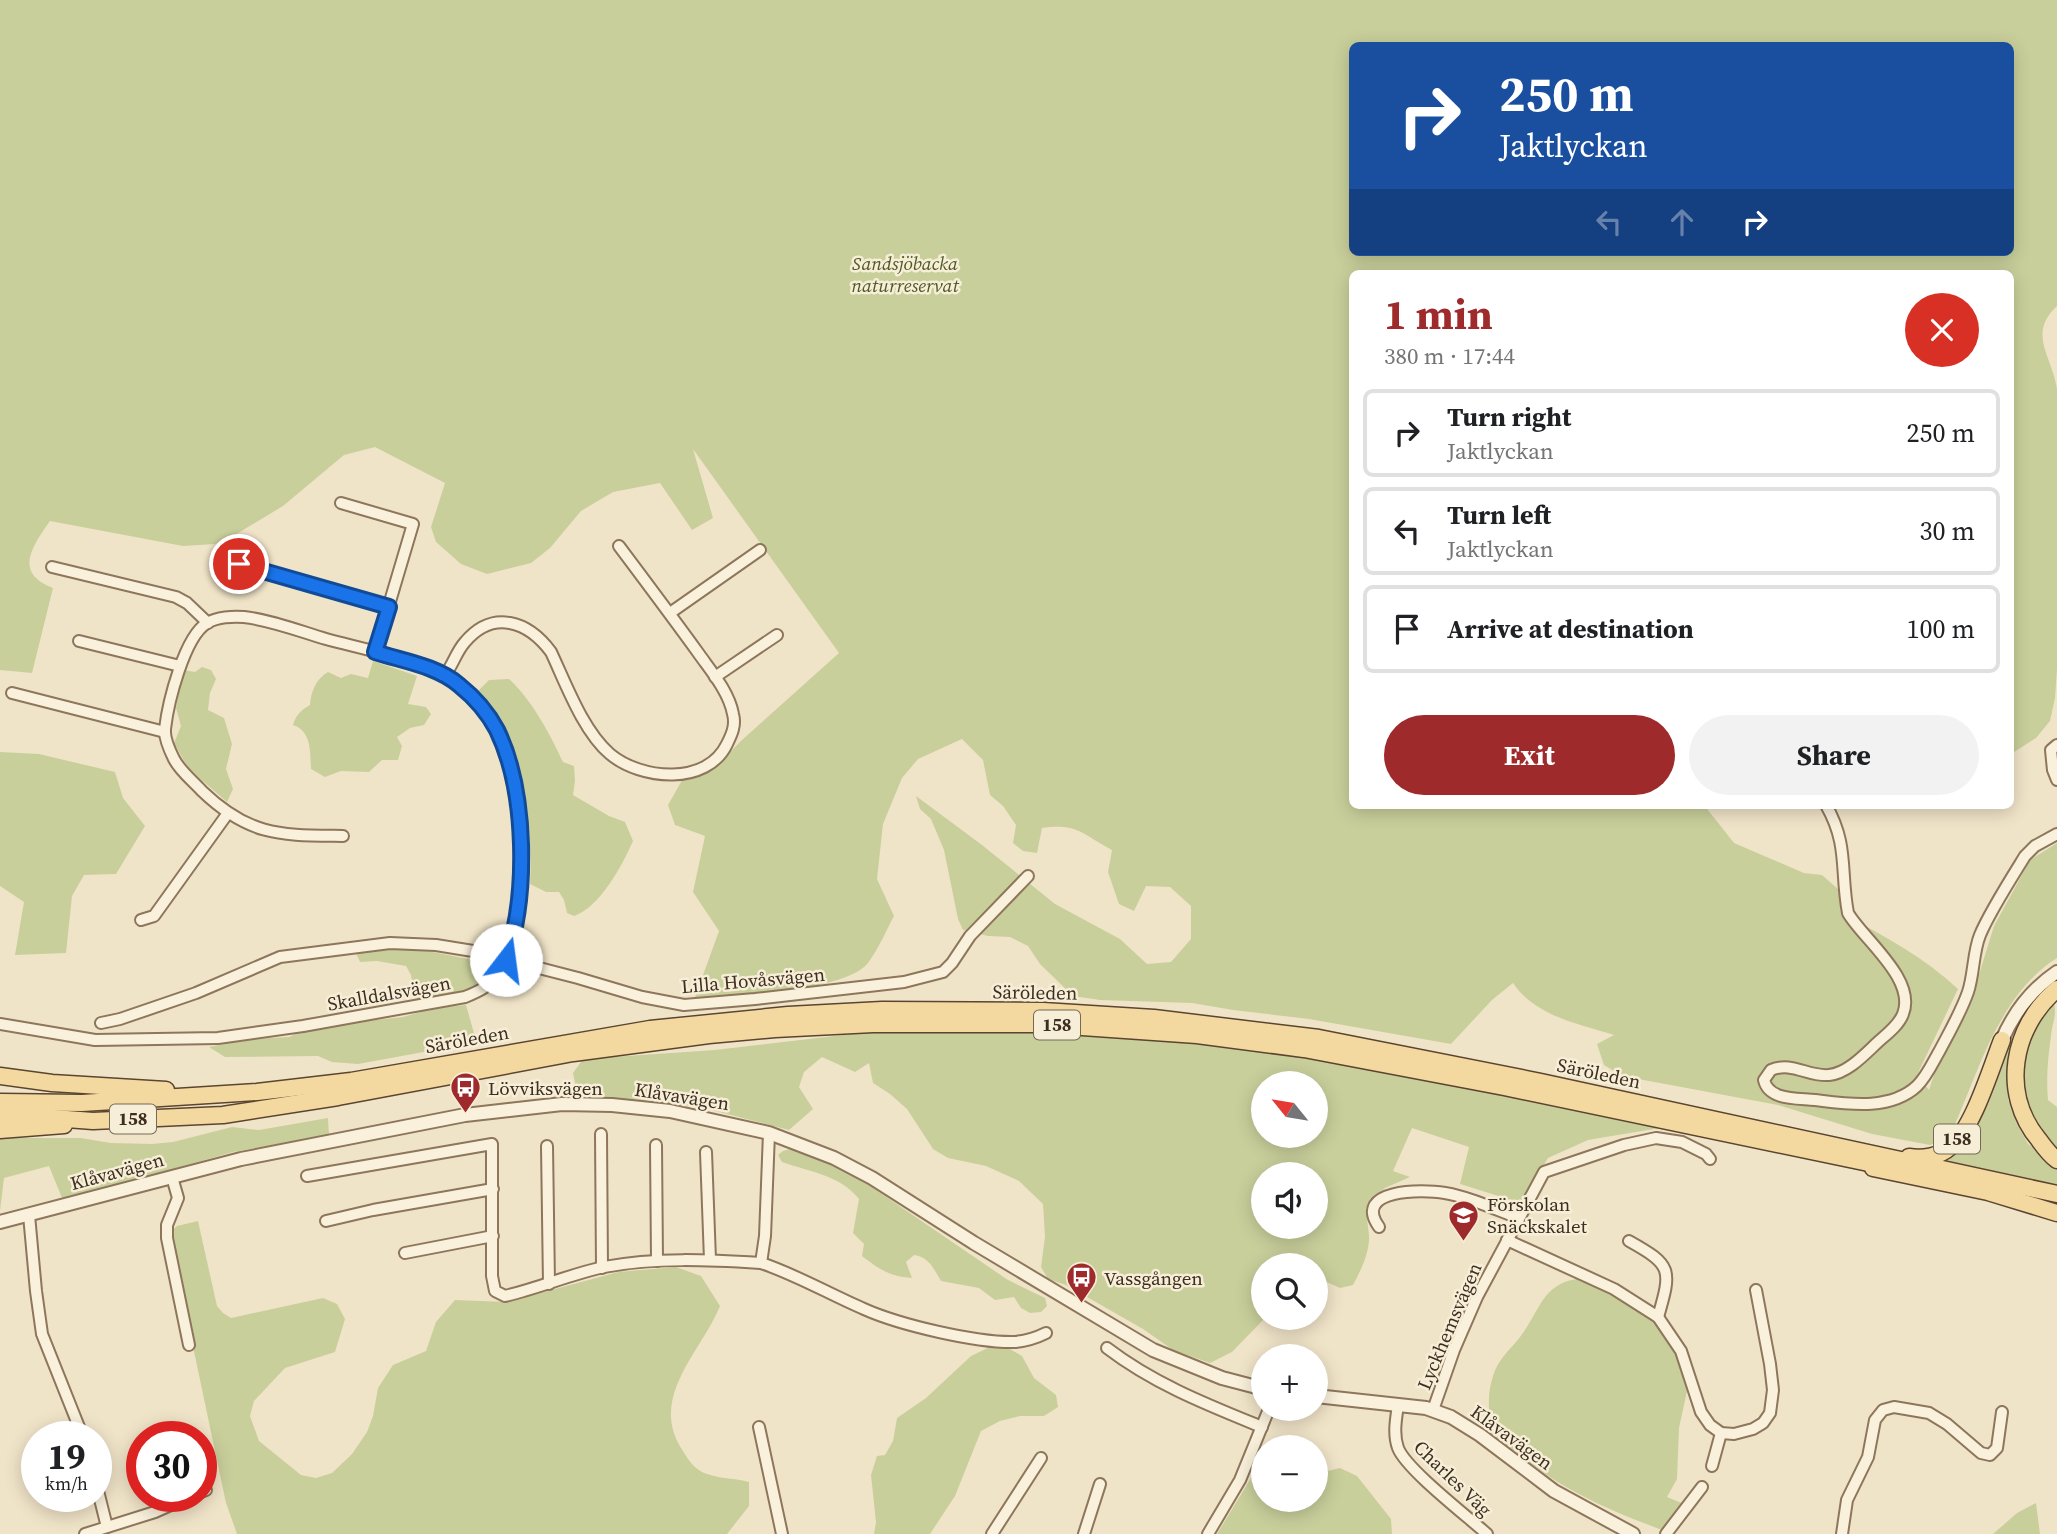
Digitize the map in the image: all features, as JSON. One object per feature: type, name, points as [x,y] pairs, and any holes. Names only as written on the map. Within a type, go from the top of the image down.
[{"type":"main road","points":[[2057,989],[2029,1021],[2021,1039],[2015,1070],[2018,1100],[2025,1120],[2057,1160]]},
{"type":"main road","name":"Säröleden","points":[[0,1102],[82,1103],[257,1092],[351,1081],[584,1038],[662,1027],[788,1015],[882,1010],[1043,1011],[1165,1019],[1318,1038],[1414,1056],[2057,1201]]},
{"type":"main road","name":"Säröleden","points":[[0,1114],[93,1121],[223,1115],[338,1097],[573,1052],[709,1035],[873,1024],[1039,1024],[1197,1035],[1304,1049],[2057,1194]]},
{"type":"main road","name":"158","points":[[1848,1154],[1876,1150],[1914,1158],[1930,1157],[1951,1147],[1971,1117],[2003,1040]]},
{"type":"main road","name":"158","points":[[0,1076],[52,1083],[173,1091],[192,1097]]},
{"type":"main road","name":"158","points":[[0,1130],[93,1121]]},
{"type":"main road","name":"158","points":[[1848,1154],[1861,1166],[1988,1192],[2057,1213]]},
{"type":"street","points":[[341,503],[413,524],[375,652]]},
{"type":"street","points":[[445,675],[464,643],[476,631],[487,624],[505,622],[521,626],[543,641],[551,652],[575,702],[601,746],[611,755],[634,767],[669,775],[709,766],[725,750],[734,726],[734,715],[715,677],[619,546]]},
{"type":"street","points":[[670,613],[760,550]]},
{"type":"street","points":[[239,564],[389,607]]},
{"type":"street","points":[[52,567],[176,597],[208,622],[193,638],[180,666],[165,732],[175,762],[213,801],[228,813],[257,828],[285,835],[343,836]]},
{"type":"street","name":"Skalldalsvägen","points":[[0,1024],[69,1037],[119,1041],[218,1038],[466,997],[485,989],[499,974],[513,939],[519,898],[521,860],[518,815],[509,764],[496,728],[481,706],[445,675],[375,652],[241,616],[208,622]]},
{"type":"street","points":[[715,677],[777,635]]},
{"type":"street","points":[[79,641],[180,666]]},
{"type":"street","points":[[12,692],[165,732]]},
{"type":"street","points":[[2054,747],[2053,770],[2057,780]]},
{"type":"street","points":[[1828,809],[1840,838],[1847,913],[1892,968],[1905,1007],[1899,1022],[1847,1068],[1828,1075],[1784,1066],[1771,1070],[1764,1080],[1772,1093],[1784,1097],[1852,1105],[1889,1100],[1908,1093],[1918,1085],[1954,1025],[1968,993],[1980,936],[2025,856],[2035,846],[2057,834]]},
{"type":"street","points":[[141,920],[154,916],[228,813]]},
{"type":"street","name":"Lilla Hovåsvägen","points":[[101,1023],[196,993],[280,957],[371,944],[436,945],[578,978],[651,1000],[684,1005],[904,982],[943,972],[970,936],[1028,876]]},
{"type":"street","name":"158","points":[[2003,1040],[2022,1004],[2057,972]]},
{"type":"street","points":[[119,1041],[120,1019]]},
{"type":"street","name":"Klåvavägen","points":[[0,1222],[241,1159],[465,1115],[562,1104],[612,1105],[670,1111],[769,1133],[799,1143],[854,1168],[1153,1350],[1212,1375],[1251,1386]]},
{"type":"street","points":[[761,1263],[765,1236],[769,1133]]},
{"type":"street","points":[[601,1134],[602,1268]]},
{"type":"street","name":"Lyckhemsvägen","points":[[1433,1410],[1454,1350],[1477,1297],[1544,1172],[1624,1145],[1656,1138],[1670,1139],[1693,1147],[1710,1159]]},
{"type":"street","points":[[307,1176],[492,1143],[492,1276],[495,1291],[505,1296],[602,1268],[657,1261],[761,1263],[866,1310],[901,1322],[1006,1342],[1025,1341],[1046,1333]]},
{"type":"street","points":[[656,1145],[657,1261]]},
{"type":"street","points":[[547,1146],[550,1284]]},
{"type":"street","points":[[706,1152],[710,1261]]},
{"type":"street","points":[[172,1177],[178,1198],[167,1225],[167,1238],[189,1345]]},
{"type":"street","points":[[326,1221],[494,1189]]},
{"type":"street","points":[[1379,1227],[1372,1216],[1372,1209],[1377,1201],[1385,1196],[1399,1194],[1443,1192],[1518,1218]]},
{"type":"street","points":[[29,1214],[42,1334],[77,1421]]},
{"type":"street","points":[[405,1253],[493,1236]]},
{"type":"street","points":[[1507,1240],[1614,1289],[1658,1317],[1681,1351],[1694,1395],[1704,1417],[1713,1429],[1721,1433],[1734,1434],[1754,1429],[1763,1423],[1770,1413],[1773,1390],[1756,1290]]},
{"type":"street","points":[[1629,1241],[1657,1256],[1664,1265],[1665,1285],[1658,1317]]},
{"type":"street","points":[[1107,1348],[1163,1384],[1262,1427]]},
{"type":"street","name":"Klåvavägen","points":[[1328,1397],[1433,1410],[1469,1428],[1553,1491],[1633,1534]]},
{"type":"street","name":"Charles Väg","points":[[1398,1405],[1395,1439],[1399,1450],[1410,1465],[1487,1534]]},
{"type":"street","points":[[1842,1534],[1847,1500],[1868,1457],[1875,1420],[1883,1410],[1894,1407],[1929,1413],[1947,1424],[1981,1453],[1990,1455],[1997,1448],[2002,1412]]},
{"type":"street","points":[[1208,1534],[1240,1480],[1264,1421]]},
{"type":"street","points":[[759,1427],[782,1534]]},
{"type":"street","points":[[1712,1466],[1721,1433]]},
{"type":"street","points":[[992,1534],[1041,1458]]},
{"type":"street","points":[[1084,1534],[1100,1484]]},
{"type":"street","points":[[1666,1534],[1702,1487]]},
{"type":"street","points":[[103,1512],[107,1527]]},
{"type":"street","points":[[85,1534],[155,1512]]},
{"type":"green space","name":"Sandsjöbacka naturreservat","points":[[0,0],[2057,0],[2057,306],[2048,316],[2042,336],[2057,389],[2057,669],[2050,721],[2036,738],[2014,752],[2014,270],[1349,270],[1349,809],[1707,809],[1734,843],[1804,873],[1822,875],[1838,889],[1844,915],[1904,948],[1958,989],[1917,1075],[1929,1090],[1935,1071],[1968,1010],[1994,926],[2030,860],[2057,843],[2057,958],[2037,974],[2005,1013],[1982,1059],[1953,1129],[1944,1139],[1930,1145],[1872,1134],[1778,1105],[1622,1076],[1604,1065],[1597,1044],[1614,1035],[1545,1011],[1522,994],[1513,983],[1492,1000],[1451,1044],[1309,1019],[1192,1003],[1100,1000],[1073,996],[1040,964],[1028,946],[1010,937],[988,936],[963,930],[958,919],[944,850],[931,819],[920,809],[916,796],[1055,904],[1120,939],[1147,964],[1171,962],[1191,939],[1191,906],[1170,887],[1146,886],[1134,911],[1119,904],[1108,872],[1112,850],[1072,829],[1042,828],[1037,853],[1023,851],[1013,843],[1016,825],[1003,806],[990,795],[983,760],[962,739],[918,759],[902,778],[883,824],[877,879],[894,916],[868,963],[855,973],[813,986],[694,1000],[719,931],[693,892],[705,836],[675,825],[668,805],[685,775],[712,770],[839,653],[693,449],[713,518],[692,530],[660,483],[613,492],[581,511],[550,548],[531,563],[487,574],[461,564],[436,542],[431,527],[445,483],[375,447],[344,455],[283,506],[215,544],[183,546],[50,521],[32,550],[30,559],[33,575],[53,588],[32,673],[0,670]]},
{"type":"green space","points":[[373,661],[417,676],[408,704],[426,707],[431,714],[424,725],[410,728],[397,737],[402,746],[398,760],[382,760],[369,772],[341,771],[325,777],[311,769],[307,737],[293,725],[294,721],[299,713],[310,705],[320,678],[328,672],[341,678],[351,674],[368,678]]},
{"type":"green space","points":[[202,667],[211,670],[216,679],[210,693],[208,710],[224,718],[232,744],[226,769],[233,789],[227,802],[188,768],[174,743],[181,726],[176,708],[183,670],[195,672]]},
{"type":"green space","points":[[509,679],[533,707],[563,762],[574,766],[573,795],[625,822],[633,841],[623,862],[601,895],[584,911],[574,916],[567,913],[559,892],[546,892],[530,884],[527,812],[517,764],[504,725],[478,691],[489,680]]},
{"type":"green space","points":[[0,752],[39,754],[115,772],[123,798],[145,826],[116,874],[84,875],[72,896],[66,953],[15,955],[24,902],[0,886]]},
{"type":"green space","points":[[379,948],[417,949],[479,961],[486,970],[484,981],[463,992],[415,999],[411,975],[406,966],[377,961],[360,962],[356,953]]},
{"type":"green space","points":[[2054,1003],[2055,1016],[2047,1084],[2048,1100],[2057,1107],[2057,1150],[2034,1115],[2024,1077],[2030,1038]]},
{"type":"green space","points":[[466,1005],[476,1040],[358,1064],[332,1062],[318,1056],[225,1057],[209,1047],[251,1039],[289,1037],[302,1031],[338,1024],[403,1017],[434,1008]]},
{"type":"green space","points":[[894,1029],[1080,1031],[1094,1037],[1244,1046],[1469,1082],[1660,1128],[1588,1140],[1548,1158],[1521,1203],[1460,1184],[1469,1147],[1412,1128],[1393,1171],[1410,1177],[1385,1188],[1367,1205],[1368,1248],[1353,1285],[1340,1288],[1328,1283],[1328,1253],[1251,1253],[1251,1330],[1253,1330],[1232,1352],[1210,1363],[1173,1350],[1143,1329],[1066,1285],[1048,1279],[1041,1267],[1045,1237],[1043,1204],[1019,1181],[986,1166],[948,1158],[933,1149],[907,1109],[873,1083],[869,1063],[855,1072],[822,1057],[804,1072],[799,1087],[813,1109],[789,1130],[696,1106],[589,1099],[577,1093],[573,1073],[583,1059],[715,1050]]},
{"type":"green space","points":[[2012,1036],[2007,1076],[2008,1099],[2028,1144],[2057,1165],[2057,1185],[1945,1162],[1958,1152],[1979,1123]]},
{"type":"green space","points":[[328,1118],[329,1135],[233,1152],[62,1198],[49,1166],[4,1178],[0,1211],[0,1138],[81,1138],[111,1143],[152,1144],[173,1142],[232,1127],[259,1130]]},
{"type":"green space","points":[[790,1149],[818,1158],[854,1175],[1008,1280],[1045,1298],[1047,1306],[1041,1312],[1030,1313],[1021,1308],[1014,1297],[995,1300],[979,1288],[941,1281],[927,1261],[919,1256],[914,1255],[906,1262],[912,1278],[897,1276],[880,1269],[862,1256],[864,1244],[853,1233],[859,1199],[834,1179],[782,1162],[778,1155]]},
{"type":"green space","points":[[198,1221],[217,1306],[231,1318],[323,1298],[337,1304],[345,1319],[335,1352],[285,1368],[254,1401],[250,1416],[259,1441],[301,1475],[316,1478],[332,1473],[352,1454],[367,1432],[378,1388],[393,1365],[426,1351],[436,1322],[455,1300],[507,1302],[618,1272],[676,1267],[701,1276],[720,1306],[682,1374],[675,1392],[671,1410],[673,1429],[681,1448],[698,1470],[712,1476],[749,1482],[749,1506],[727,1534],[237,1534],[226,1503],[217,1460],[217,1421],[209,1421],[169,1233],[177,1226]]},
{"type":"green space","points":[[1583,1278],[1651,1318],[1676,1349],[1689,1382],[1679,1428],[1677,1479],[1667,1497],[1684,1504],[1673,1521],[1662,1530],[1605,1507],[1554,1479],[1503,1442],[1491,1420],[1491,1383],[1501,1360],[1551,1291],[1569,1280]]},
{"type":"green space","points":[[992,1346],[1010,1349],[1022,1356],[1034,1378],[1056,1395],[1058,1407],[1044,1416],[1020,1416],[1000,1421],[981,1431],[955,1496],[930,1534],[874,1534],[876,1522],[871,1475],[877,1456],[885,1455],[893,1441],[897,1418],[926,1398],[971,1356]]},
{"type":"green space","points":[[1340,1468],[1357,1476],[1391,1519],[1392,1534],[1217,1534],[1251,1478],[1251,1512],[1328,1512],[1328,1471]]},
{"type":"green space","points":[[2036,1503],[2040,1534],[1993,1534],[2017,1513]]},
{"type":"place","name":"Lövviksvägen","points":[[465,1115]]},
{"type":"place","name":"Förskolan Snäckskalet","points":[[1464,1242]]},
{"type":"place","name":"Vassgången","points":[[1081,1305]]},
{"type":"route","points":[[239,564],[389,607],[375,652],[445,675],[469,693],[496,728],[509,764],[518,815],[521,860],[513,939],[506,960]]}]
